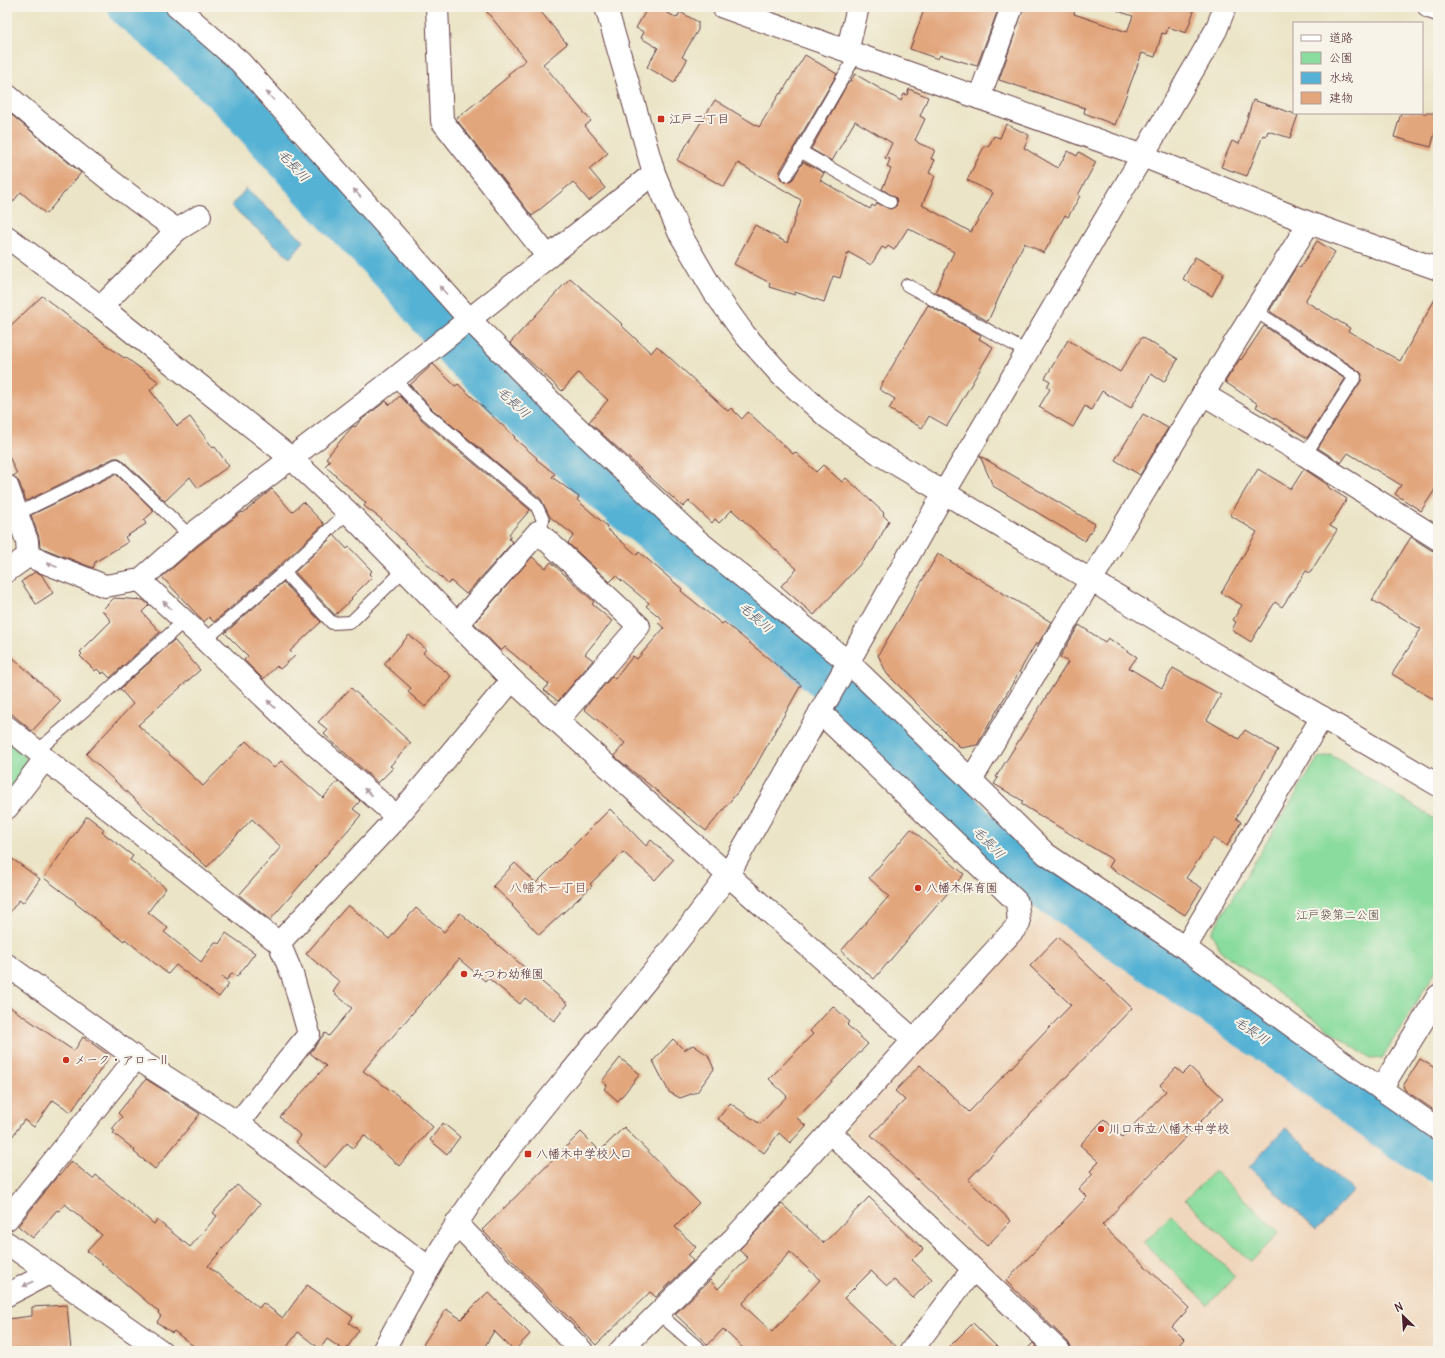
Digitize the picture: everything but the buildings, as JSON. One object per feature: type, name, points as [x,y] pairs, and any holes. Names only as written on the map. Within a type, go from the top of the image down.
[{"type":"street","points":[[177,7],[240,62],[469,319],[568,419],[697,540],[848,662],[1046,854],[1185,948],[1438,1129]]},
{"type":"street","points":[[437,7],[442,121],[548,257]]},
{"type":"street","points":[[606,7],[654,173],[679,232],[714,292],[745,335],[781,375],[826,417],[881,455],[1091,581],[1438,785]]},
{"type":"street","points":[[723,7],[1143,156],[1309,222],[1438,269]]},
{"type":"street","points":[[852,53],[858,7]]},
{"type":"street","points":[[979,98],[1012,7]]},
{"type":"street","points":[[382,1351],[456,1223],[488,1177],[694,921],[728,875],[944,493],[1213,36],[1225,7]]},
{"type":"street","points":[[1429,7],[1438,10]]},
{"type":"street","points":[[7,95],[72,150],[141,205],[177,230]]},
{"type":"street","points":[[28,556],[106,586],[140,580],[190,536],[394,379],[654,173]]},
{"type":"street","points":[[101,307],[177,230],[200,216]]},
{"type":"street","points":[[971,780],[1203,394],[1309,222]]},
{"type":"street","points":[[7,237],[101,307],[291,458],[348,512],[512,680],[557,722],[914,1040]]},
{"type":"street","points":[[1203,394],[1436,534]]},
{"type":"street","points":[[7,486],[27,541],[28,556]]},
{"type":"street","points":[[457,624],[538,532],[639,626],[557,722]]},
{"type":"street","points":[[7,571],[28,556]]},
{"type":"street","points":[[140,580],[205,640],[296,728],[397,817]]},
{"type":"street","points":[[279,943],[397,817],[512,680]]},
{"type":"street","points":[[620,1351],[735,1237],[1019,924],[1017,902],[820,712]]},
{"type":"street","points":[[1185,948],[1322,717]]},
{"type":"street","points":[[7,727],[279,943],[292,974],[309,1034],[238,1123]]},
{"type":"street","points":[[7,808],[41,755]]},
{"type":"street","points":[[7,965],[136,1058],[238,1123],[429,1268]]},
{"type":"street","points":[[1381,1089],[1438,996]]},
{"type":"street","points":[[7,1219],[136,1058]]},
{"type":"street","points":[[830,1132],[1059,1351]]},
{"type":"street","points":[[456,1223],[582,1351]]},
{"type":"street","points":[[7,1243],[161,1351]]},
{"type":"street","points":[[911,1351],[973,1268]]},
{"type":"street","points":[[7,1295],[49,1273]]},
{"type":"lane","points":[[787,175],[852,53]]},
{"type":"lane","points":[[800,151],[890,202]]},
{"type":"lane","points":[[907,285],[1027,352]]},
{"type":"lane","points":[[1254,310],[1355,377],[1305,455]]},
{"type":"lane","points":[[394,379],[427,414],[536,505],[543,520],[538,532]]},
{"type":"lane","points":[[17,514],[117,465],[190,536]]},
{"type":"lane","points":[[205,640],[284,572],[348,512]]},
{"type":"lane","points":[[284,572],[332,623],[351,622],[404,570]]},
{"type":"lane","points":[[41,755],[108,690],[184,621]]},
{"type":"lane","points":[[658,1313],[702,1351]]},
{"type":"shaded area","name":"川口市立八幡木中学校","points":[[1048,910],[1438,1190],[1438,1351],[1075,1351],[998,1280],[851,1135],[851,1124]]},
{"type":"green space","points":[[7,741],[26,757],[29,764],[7,793]]},
{"type":"green space","name":"江戸袋第二公園","points":[[1331,755],[1438,821],[1438,967],[1382,1058],[1370,1059],[1222,952],[1211,933],[1318,758]]},
{"type":"green space","points":[[1214,1171],[1279,1232],[1251,1262],[1185,1200]]},
{"type":"green space","points":[[1171,1215],[1235,1276],[1208,1305],[1144,1243]]},
{"type":"water","points":[[246,189],[304,241],[290,258],[231,206]]},
{"type":"water","points":[[1286,1128],[1353,1191],[1316,1230],[1249,1167]]},
{"type":"waterway","name":"毛長川","points":[[130,7],[180,49],[235,101],[324,200],[396,275],[463,355],[570,458],[625,508],[677,550],[862,709],[1004,859],[1276,1047],[1403,1140],[1438,1161]]},
{"type":"place","name":"江戸二丁目","points":[[661,119]]},
{"type":"place","name":"八幡木保育園","points":[[918,888]]},
{"type":"place","name":"みつわ幼稚園","points":[[464,974]]},
{"type":"place","name":"メーク・アローⅡ","points":[[66,1060]]},
{"type":"place","name":"川口市立八幡木中学校","points":[[1101,1129]]},
{"type":"place","name":"八幡木中学校入口","points":[[528,1154]]},
{"type":"district","name":"八幡木一丁目","points":[[548,887]]}]
